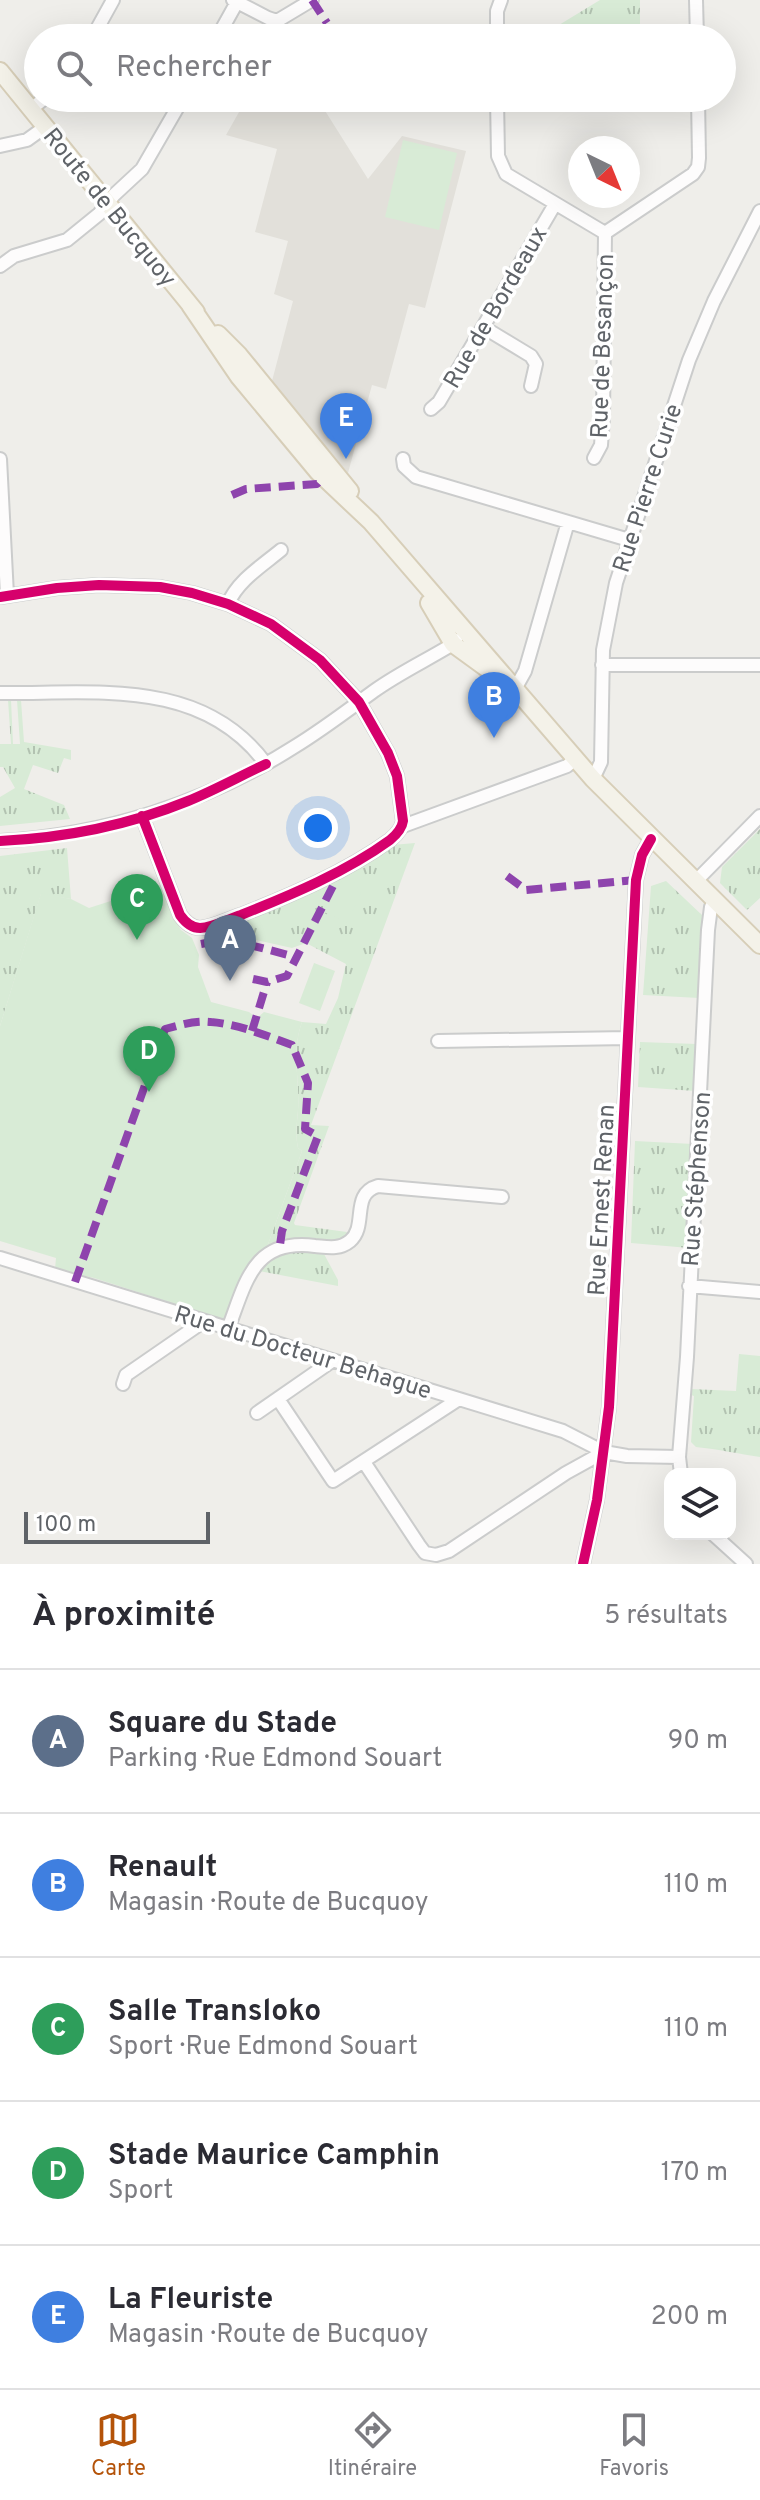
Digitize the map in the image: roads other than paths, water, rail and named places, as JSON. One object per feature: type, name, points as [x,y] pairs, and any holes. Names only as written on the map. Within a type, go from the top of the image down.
[{"type":"main road","name":"Route de Bucquoy","points":[[0,71],[24,100]]},
{"type":"main road","name":"Route de Bucquoy","points":[[33,112],[190,305],[228,364],[290,440],[401,557],[458,637],[515,689]]},
{"type":"main road","name":"Route de Bucquoy","points":[[458,637],[485,656],[593,779],[760,945]]},
{"type":"street","points":[[100,24],[113,0]]},
{"type":"street","points":[[228,24],[244,3],[277,21],[312,0]]},
{"type":"street","points":[[497,24],[501,0]]},
{"type":"street","points":[[696,0],[697,24]]},
{"type":"street","points":[[0,266],[14,256],[67,240],[99,214],[150,157],[175,112]]},
{"type":"street","points":[[497,112],[498,156],[506,174],[605,233],[693,174],[699,158],[698,112]]},
{"type":"street","points":[[0,146],[27,140],[45,127]]},
{"type":"street","name":"Rue de Bordeaux","points":[[431,409],[439,402],[555,204]]},
{"type":"street","name":"Rue Pierre Curie","points":[[593,779],[601,762],[602,665],[609,610],[629,540],[689,360],[714,301],[760,211]]},
{"type":"street","name":"Rue de Besançon","points":[[594,458],[601,445],[603,418],[605,233]]},
{"type":"street","points":[[483,327],[531,356],[536,364],[531,386]]},
{"type":"street","points":[[0,459],[4,596],[99,585],[160,587],[228,604],[271,624],[301,644],[334,673],[359,702],[388,753],[397,776],[403,826]]},
{"type":"street","points":[[403,459],[404,466],[416,477],[629,540]]},
{"type":"street","points":[[515,689],[525,671],[568,522]]},
{"type":"street","points":[[228,604],[241,584],[281,550]]},
{"type":"street","points":[[0,841],[95,829],[207,793],[295,747],[458,637]]},
{"type":"street","points":[[602,665],[760,665]]},
{"type":"street","points":[[0,693],[137,694],[165,699],[210,715],[232,729],[266,764]]},
{"type":"street","points":[[142,816],[180,915],[198,928],[265,905],[323,878],[392,839],[403,826],[567,766],[575,759]]},
{"type":"street","points":[[695,882],[760,816]]},
{"type":"street","name":"Rue Ernest Renan","points":[[583,1564],[604,1452],[618,1277],[636,880],[642,855],[651,839]]},
{"type":"street","name":"Rue Stéphenson","points":[[680,1468],[708,930],[711,907],[715,902]]},
{"type":"street","points":[[438,1041],[628,1038]]},
{"type":"street","points":[[228,1329],[250,1272],[262,1258],[280,1245],[330,1248],[347,1244],[358,1230],[361,1202],[370,1188],[378,1186],[502,1197]]},
{"type":"street","name":"Rue du Docteur Behague","points":[[0,1258],[563,1431],[604,1452]]},
{"type":"street","points":[[689,1286],[760,1292]]},
{"type":"street","points":[[123,1384],[126,1375],[201,1321]]},
{"type":"street","points":[[257,1413],[332,1361]]},
{"type":"street","points":[[278,1399],[330,1485],[459,1399]]},
{"type":"street","points":[[364,1462],[425,1553],[436,1555],[449,1551],[566,1473],[604,1452],[627,1456],[679,1457]]},
{"type":"street","points":[[720,1540],[746,1564]]},
{"type":"place","name":"La Fleuriste","points":[[346,459]]},
{"type":"place","name":"Renault","points":[[494,738]]},
{"type":"place","name":"Salle Transloko","points":[[137,940]]},
{"type":"place","name":"Square du Stade","points":[[230,981]]},
{"type":"place","name":"Stade Maurice Camphin","points":[[149,1092]]}]
